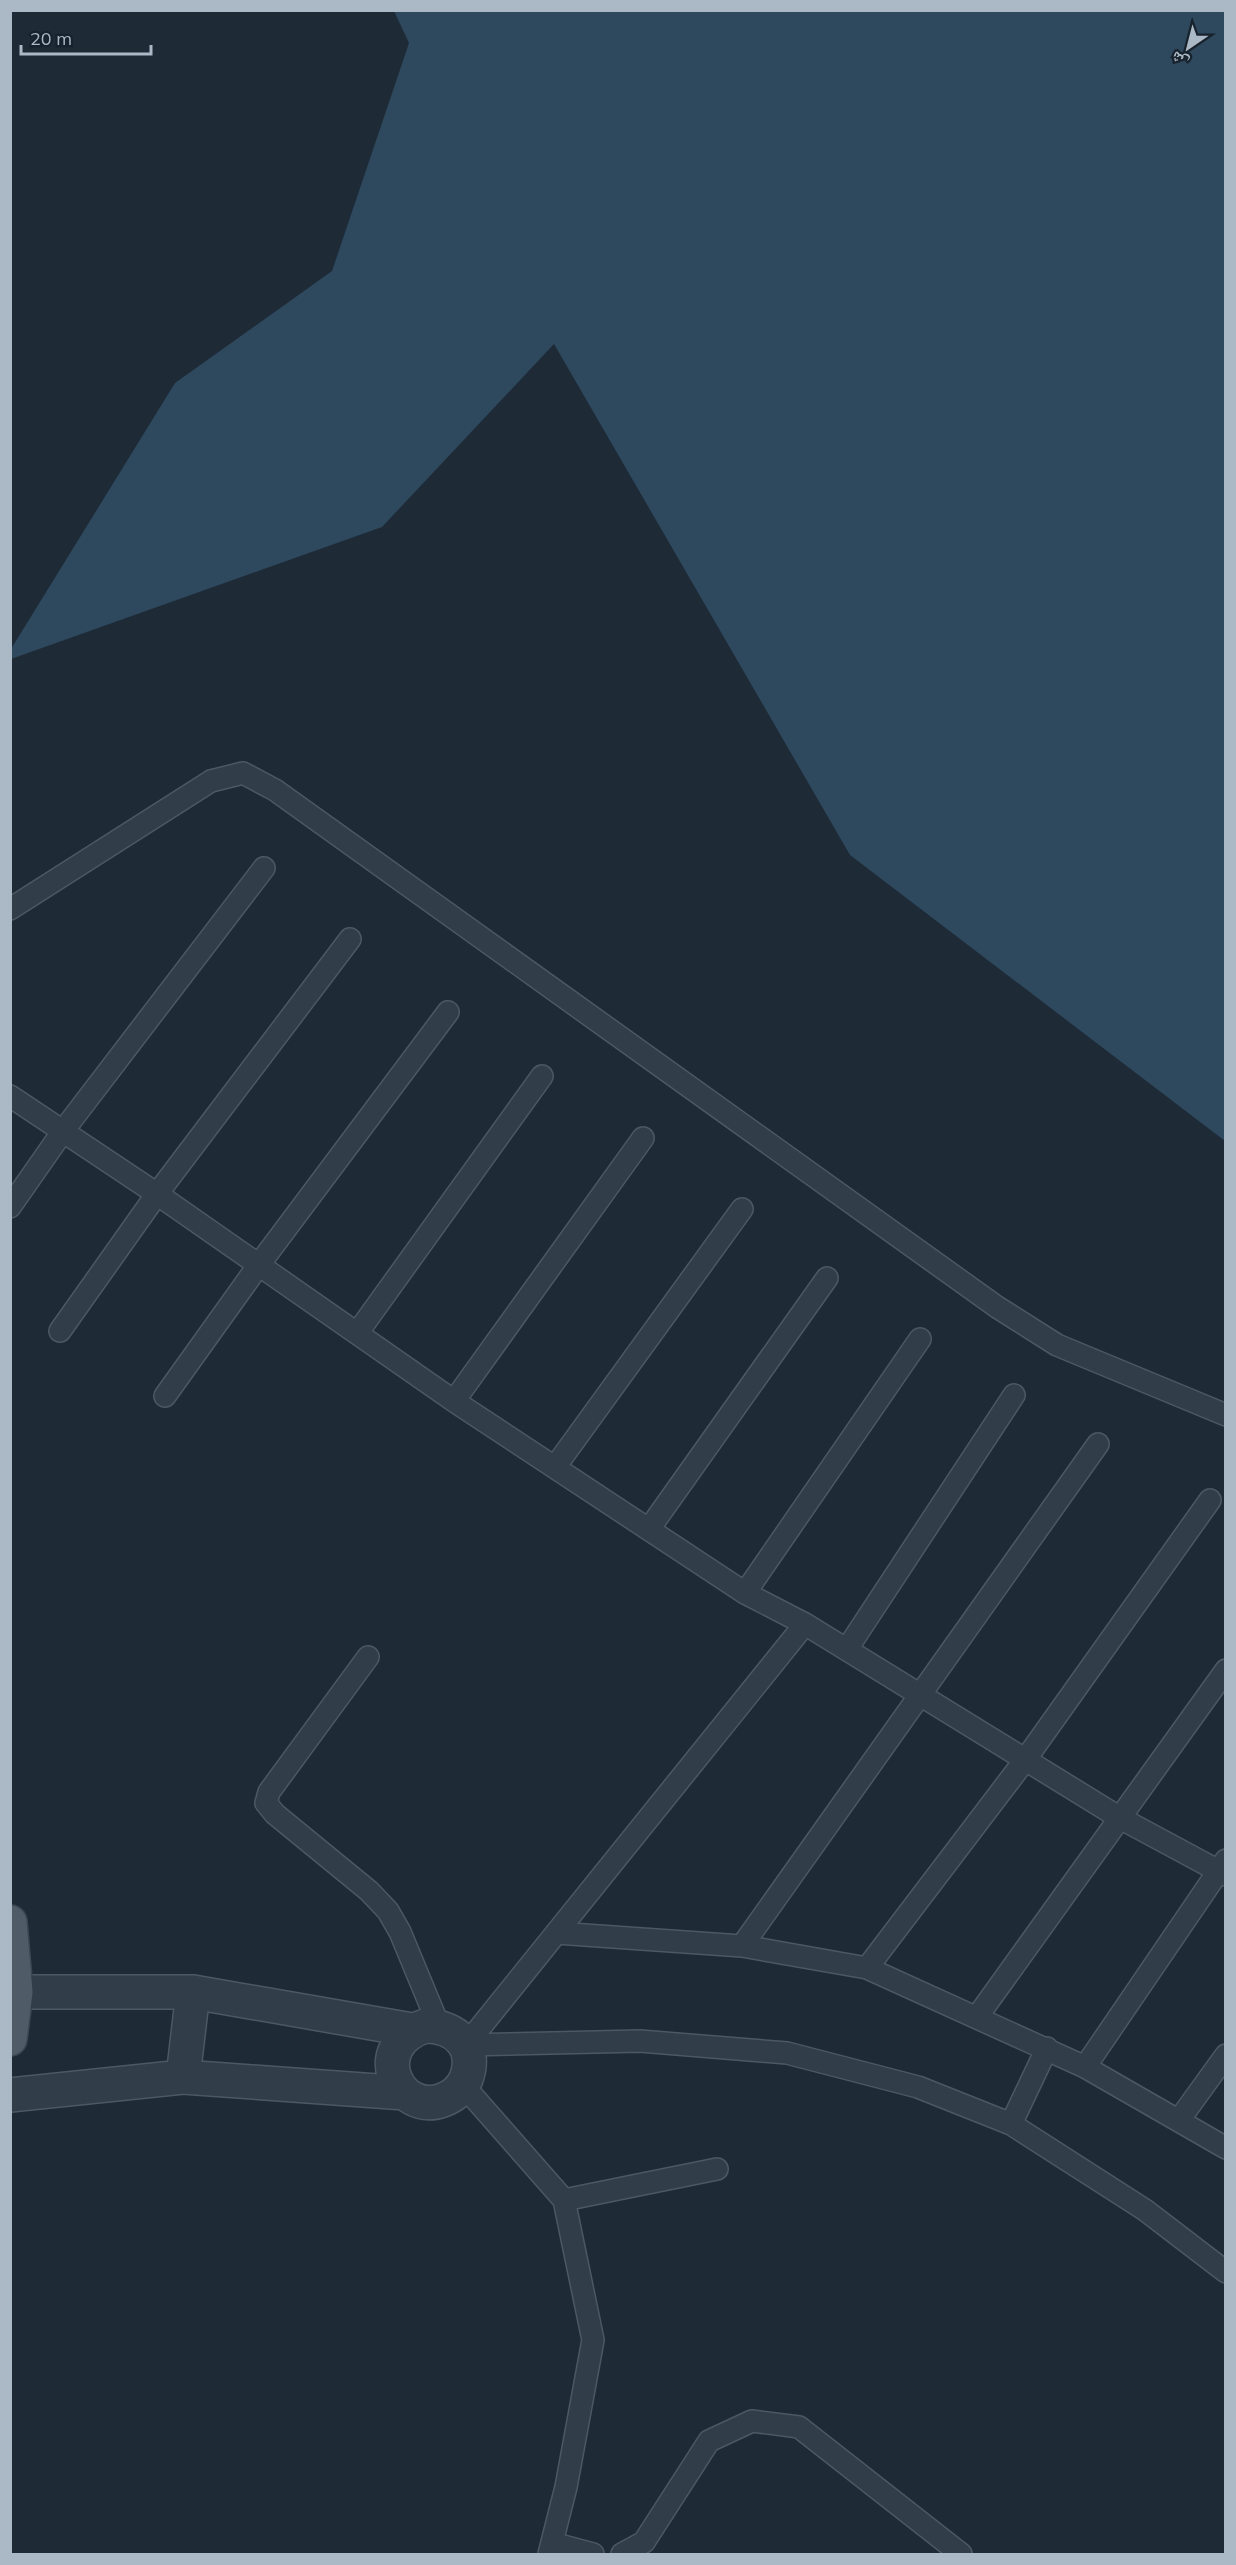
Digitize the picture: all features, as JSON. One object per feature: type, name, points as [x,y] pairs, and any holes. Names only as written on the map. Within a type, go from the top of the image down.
[{"type":"main road","points":[[10,1922],[16,1992],[10,2039]]},
{"type":"street","points":[[10,2095],[183,2077],[405,2093],[420,2101],[437,2102],[453,2097],[463,2085],[469,2071],[466,2045],[453,2032],[193,1992],[16,1992]]},
{"type":"street","points":[[183,2077],[193,1992]]},
{"type":"street","points":[[405,2093],[395,2080],[392,2064],[394,2050],[401,2038],[426,2028]]},
{"type":"lane","points":[[10,909],[211,781],[243,773],[275,790],[997,1307],[1058,1345],[1226,1415]]},
{"type":"lane","points":[[10,1207],[63,1131],[264,868]]},
{"type":"lane","points":[[60,1331],[157,1194],[350,939]]},
{"type":"lane","points":[[165,1396],[258,1266],[448,1012]]},
{"type":"lane","points":[[358,1332],[542,1076]]},
{"type":"lane","points":[[10,1096],[358,1332],[454,1401],[745,1593],[805,1623],[1120,1818],[1223,1869],[1085,2067]]},
{"type":"lane","points":[[454,1401],[643,1138]]},
{"type":"lane","points":[[555,1467],[742,1209]]},
{"type":"lane","points":[[649,1529],[827,1278]]},
{"type":"lane","points":[[745,1593],[920,1339]]},
{"type":"lane","points":[[847,1649],[1014,1395]]},
{"type":"lane","points":[[742,1946],[1098,1444]]},
{"type":"lane","points":[[867,1968],[1025,1760],[1210,1500]]},
{"type":"lane","points":[[466,2045],[805,1623]]},
{"type":"lane","points":[[368,1658],[269,1792],[266,1803],[274,1814],[369,1891],[388,1911],[400,1932],[426,2028]]},
{"type":"lane","points":[[977,2018],[1226,1670]]},
{"type":"lane","points":[[556,1933],[742,1946],[867,1968],[1085,2067],[1226,2148]]},
{"type":"lane","points":[[466,2045],[640,2041],[787,2053],[918,2087],[1011,2124],[1145,2210],[1226,2272]]},
{"type":"lane","points":[[1011,2124],[1047,2048]]},
{"type":"lane","points":[[1179,2120],[1226,2055]]},
{"type":"lane","points":[[463,2085],[564,2200],[593,2340],[566,2487],[551,2549],[593,2554]]},
{"type":"lane","points":[[564,2200],[717,2169]]},
{"type":"lane","points":[[622,2554],[644,2542],[709,2441],[752,2421],[799,2427],[961,2554]]},
{"type":"water","points":[[394,11],[1225,11],[1225,1141],[850,855],[554,344],[382,527],[11,659],[11,649],[175,383],[332,271],[409,43]]}]
